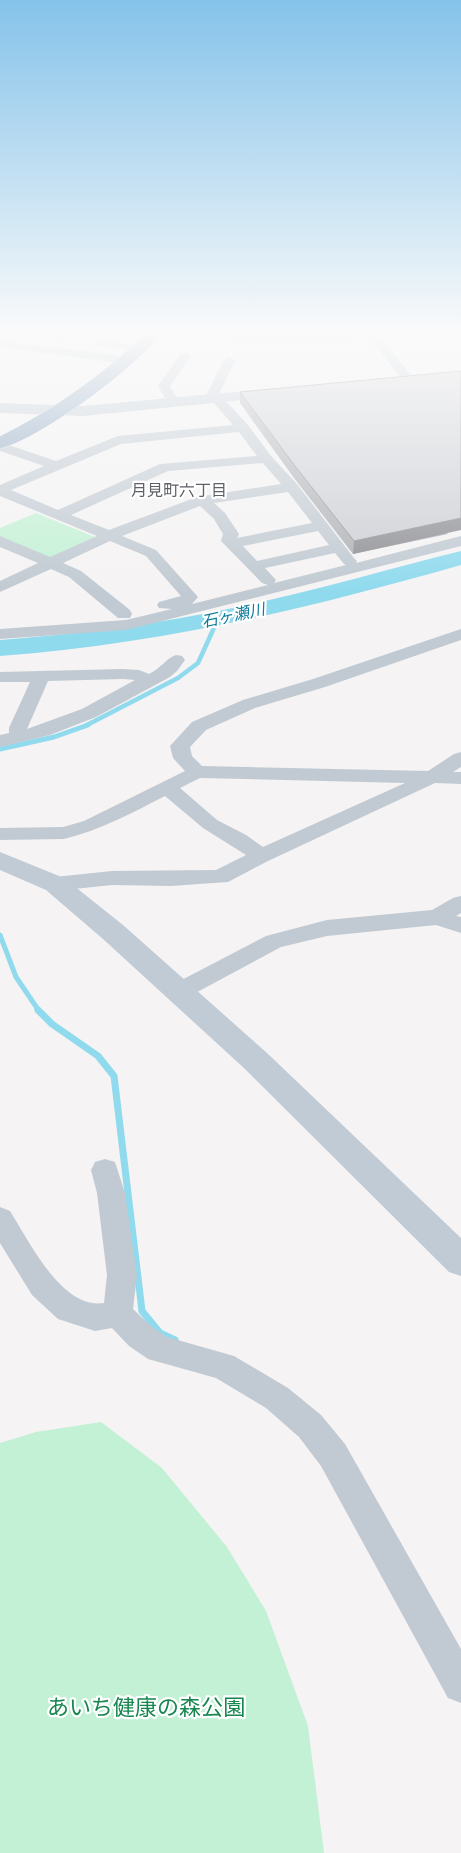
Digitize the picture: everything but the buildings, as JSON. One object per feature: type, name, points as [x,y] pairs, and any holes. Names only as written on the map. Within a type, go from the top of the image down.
[{"type":"highway","points":[[0,436],[33,420]]},
{"type":"highway","points":[[0,445],[39,420]]},
{"type":"street","points":[[235,420],[266,459],[292,487],[344,554],[254,566]]},
{"type":"street","points":[[0,491],[118,440],[243,428]]},
{"type":"street","points":[[0,445],[56,466]]},
{"type":"street","points":[[59,515],[165,467],[266,459]]},
{"type":"street","points":[[0,587],[111,535],[202,500],[292,487]]},
{"type":"street","points":[[0,491],[150,552],[190,597],[185,601],[124,614],[32,623],[0,623]]},
{"type":"street","points":[[202,500],[220,516],[231,534],[229,541],[268,580]]},
{"type":"street","points":[[232,544],[322,526]]},
{"type":"street","points":[[0,541],[75,574],[124,614]]},
{"type":"street","points":[[0,634],[126,625],[461,541]]},
{"type":"street","points":[[196,772],[183,758],[180,746],[199,726],[249,704],[319,684],[461,634]]},
{"type":"street","points":[[9,740],[42,731],[90,713],[167,671],[174,666],[176,660]]},
{"type":"street","points":[[0,677],[123,674],[140,676],[147,681]]},
{"type":"street","points":[[9,740],[18,728],[41,676]]},
{"type":"street","points":[[55,884],[112,878],[171,880],[220,877],[261,856],[433,777],[461,758]]},
{"type":"street","points":[[0,834],[64,834],[92,825],[196,772],[461,778]]},
{"type":"street","points":[[166,787],[210,824],[239,840],[261,856]]},
{"type":"street","points":[[0,860],[55,884],[180,991],[256,1061],[461,1261]]},
{"type":"street","points":[[180,991],[274,941],[327,928],[437,917],[461,903]]},
{"type":"street","points":[[437,917],[461,926]]},
{"type":"street","points":[[105,1170],[111,1194],[122,1275],[118,1314]]},
{"type":"street","points":[[0,1219],[42,1286],[69,1310],[94,1318],[118,1314]]},
{"type":"street","points":[[118,1314],[140,1336],[160,1348],[182,1356],[223,1366],[277,1398],[310,1426],[333,1455],[461,1685]]},
{"type":"green space","points":[[36,513],[95,537],[50,558],[0,537],[0,528]]},
{"type":"green space","name":"あいち健康の森公園","points":[[101,1422],[162,1468],[227,1547],[266,1611],[308,1726],[324,1853],[0,1853],[0,1443],[36,1432]]},
{"type":"waterway","name":"石ヶ瀬川","points":[[0,648],[59,644],[175,627],[233,616],[348,589],[461,558]]},
{"type":"waterway","points":[[85,726],[178,678],[198,663],[218,619]]},
{"type":"waterway","points":[[0,749],[54,737],[88,725]]},
{"type":"waterway","points":[[0,935],[16,977],[39,1011]]},
{"type":"waterway","points":[[39,1011],[52,1024],[98,1056],[114,1076],[142,1311],[160,1333],[175,1340]]},
{"type":"district","name":"月見町六丁目","points":[[179,490]]}]
